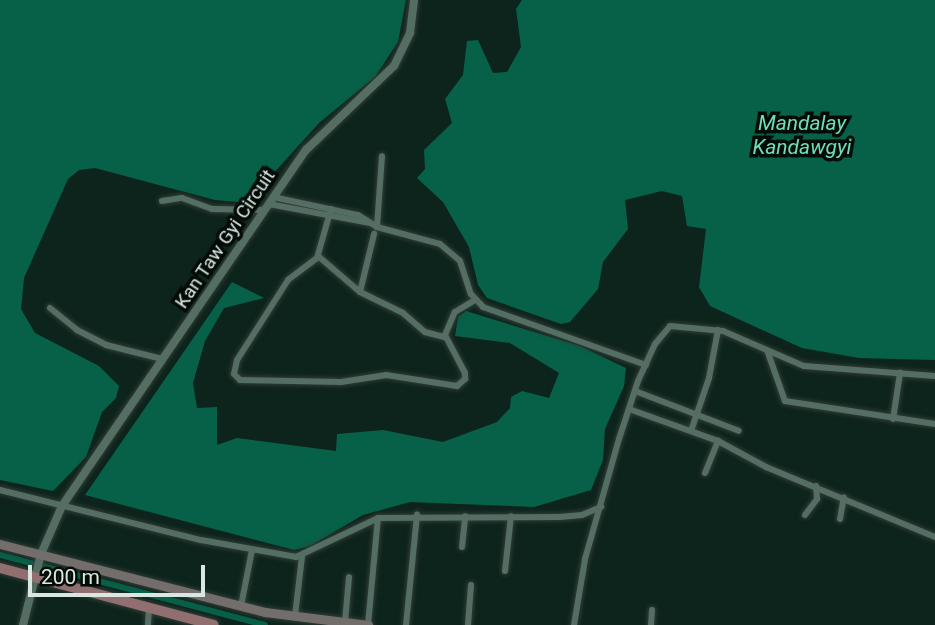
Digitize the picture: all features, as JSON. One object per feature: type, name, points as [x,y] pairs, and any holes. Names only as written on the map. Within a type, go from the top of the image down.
[{"type":"main road","points":[[0,544],[241,606],[368,625]]},
{"type":"main road","points":[[0,568],[214,625]]},
{"type":"street","name":"Kan Taw Gyi Circuit","points":[[23,625],[41,555],[62,506],[320,133],[386,78],[406,44],[414,0]]},
{"type":"street","points":[[360,292],[375,231],[382,156]]},
{"type":"street","points":[[162,201],[182,198],[212,209],[269,204],[330,213],[369,223],[375,231],[446,248],[460,261],[475,300],[489,310],[646,365]]},
{"type":"street","points":[[318,256],[360,292],[403,313],[425,332],[444,337],[466,379],[457,386],[386,375],[341,382],[237,379],[237,360],[288,280],[318,256],[330,213]]},
{"type":"street","points":[[444,337],[455,312],[475,300]]},
{"type":"street","points":[[50,308],[76,330],[106,345],[162,359]]},
{"type":"street","points":[[573,625],[585,559],[629,409],[655,344],[670,326],[718,330],[804,366],[935,376]]},
{"type":"street","points":[[691,431],[698,415],[718,330]]},
{"type":"street","points":[[767,349],[785,401],[935,424]]},
{"type":"street","points":[[893,419],[900,373]]},
{"type":"street","points":[[635,391],[739,431]]},
{"type":"street","points":[[629,409],[718,442],[935,537]]},
{"type":"street","points":[[705,473],[718,442]]},
{"type":"street","points":[[805,515],[817,499],[816,486]]},
{"type":"street","points":[[0,490],[252,550],[302,556],[378,518],[417,515],[582,515],[601,507]]},
{"type":"street","points":[[839,519],[844,497]]},
{"type":"street","points":[[406,625],[417,515]]},
{"type":"street","points":[[462,547],[466,516]]},
{"type":"street","points":[[505,570],[511,516]]},
{"type":"street","points":[[368,625],[378,518]]},
{"type":"street","points":[[241,606],[252,550]]},
{"type":"street","points":[[295,616],[302,556]]},
{"type":"street","points":[[341,623],[349,577]]},
{"type":"street","points":[[468,625],[471,585]]},
{"type":"street","points":[[148,625],[149,607]]},
{"type":"street","points":[[651,625],[652,610]]},
{"type":"water","points":[[0,0],[406,0],[398,42],[375,77],[319,123],[251,198],[238,202],[215,200],[95,168],[79,170],[68,179],[24,278],[21,309],[35,333],[99,366],[119,386],[116,398],[102,412],[86,457],[53,491],[0,480]]},
{"type":"water","name":"Mandalay Kandawgyi","points":[[522,0],[935,0],[935,360],[859,358],[802,348],[710,306],[699,287],[706,229],[687,226],[682,196],[662,191],[625,200],[628,229],[603,262],[598,289],[570,322],[561,324],[487,298],[478,285],[469,247],[443,202],[417,178],[425,169],[424,150],[452,123],[445,99],[463,75],[467,41],[478,40],[493,73],[507,72],[521,47],[516,9]]},
{"type":"water","points":[[232,282],[264,298],[224,308],[205,341],[193,383],[197,408],[217,407],[217,445],[237,438],[336,451],[337,434],[383,430],[443,442],[497,422],[510,408],[511,397],[522,391],[549,398],[559,373],[510,343],[455,336],[458,317],[466,311],[580,346],[626,368],[624,386],[605,429],[603,460],[591,490],[534,507],[410,502],[363,515],[310,546],[294,550],[85,495]]},
{"type":"waterway","points":[[0,555],[265,625]]}]
